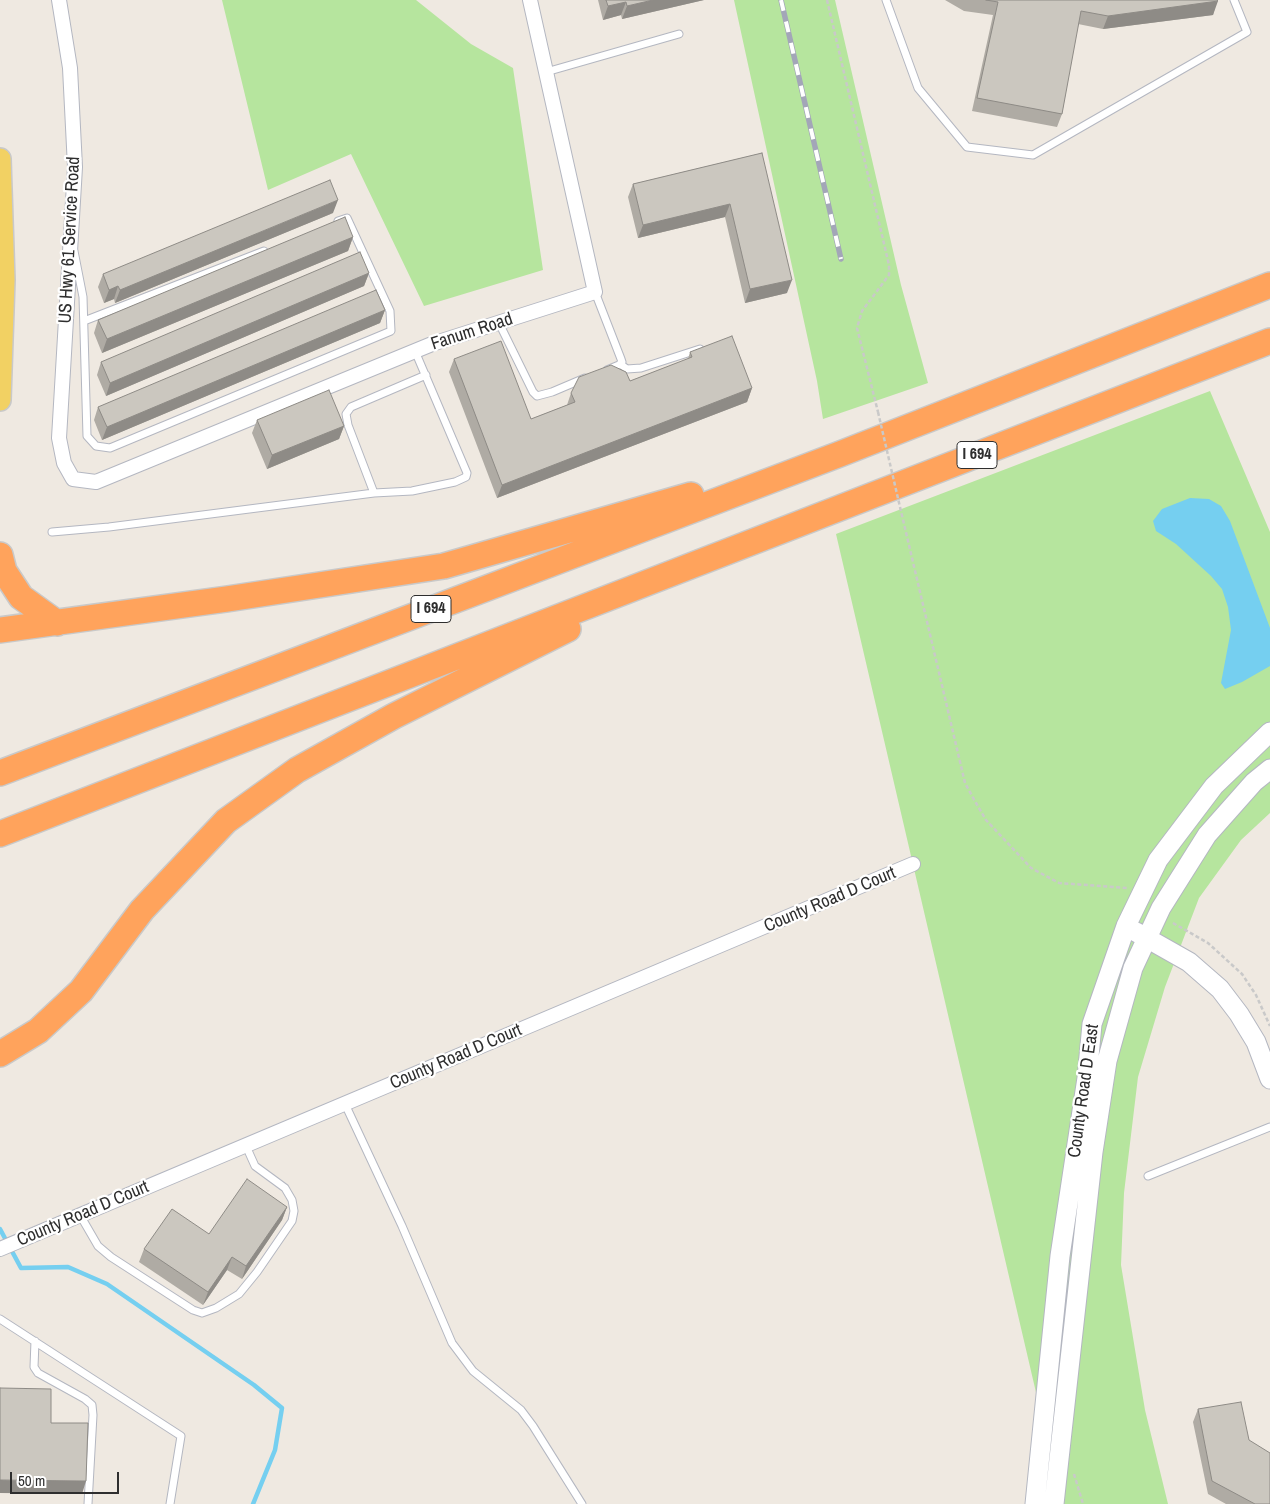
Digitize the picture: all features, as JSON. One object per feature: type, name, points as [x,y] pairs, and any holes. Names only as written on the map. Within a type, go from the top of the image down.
[{"type":"highway","name":"I 694","points":[[11,768],[840,454],[1270,285]]},
{"type":"highway","name":"I 694","points":[[0,834],[1270,341]]},
{"type":"highway","points":[[0,630],[444,566],[603,519],[840,454]]},
{"type":"highway","points":[[0,555],[4,570],[21,597],[57,623]]},
{"type":"highway","points":[[0,1054],[38,1031],[81,991],[142,910],[226,821],[297,770],[394,716],[492,668],[683,569]]},
{"type":"highway","points":[[0,1043],[38,1031]]},
{"type":"main road","points":[[0,159],[4,280],[0,400]]},
{"type":"street","name":"US Hwy 61 Service Road","points":[[59,0],[70,68],[75,167],[59,438],[64,463],[73,478]]},
{"type":"street","points":[[530,0],[594,292]]},
{"type":"street","name":"Fanum Road","points":[[73,478],[96,482],[432,344],[594,292]]},
{"type":"street","name":"County Road D East","points":[[1035,1504],[1060,1256],[1092,1024],[1126,926],[1158,860],[1214,786],[1270,732]]},
{"type":"street","name":"County Road D East","points":[[1054,1504],[1093,1152],[1107,1061],[1133,968],[1162,908],[1207,835],[1254,782],[1270,769]]},
{"type":"street","name":"County Road D Court","points":[[0,1249],[913,864]]},
{"type":"street","points":[[1126,926],[1189,962],[1220,989],[1240,1014],[1256,1042],[1270,1079]]},
{"type":"lane","points":[[886,0],[918,88],[967,147],[1033,155],[1247,32],[1234,0]]},
{"type":"lane","points":[[546,72],[679,34]]},
{"type":"lane","points":[[71,236],[82,282],[86,436],[96,446],[110,448],[391,331],[390,311],[347,218],[330,225]]},
{"type":"lane","points":[[84,321],[268,250]]},
{"type":"lane","points":[[594,292],[622,359],[620,364]]},
{"type":"lane","points":[[499,323],[533,392],[537,396],[552,392],[595,374]]},
{"type":"lane","points":[[620,364],[627,369],[641,368],[705,347]]},
{"type":"lane","points":[[52,532],[109,527],[374,493],[412,491],[455,482],[466,477],[467,473],[415,351]]},
{"type":"lane","points":[[603,371],[620,364]]},
{"type":"lane","points":[[374,493],[348,425],[346,414],[351,407],[426,375]]},
{"type":"lane","points":[[345,1104],[402,1226],[452,1342],[473,1371],[520,1410],[533,1426],[582,1504]]},
{"type":"lane","points":[[1148,1176],[1270,1127]]},
{"type":"lane","points":[[80,1216],[98,1246],[111,1257],[193,1310],[202,1313],[216,1308],[240,1294],[292,1221],[294,1211],[292,1200],[286,1188],[255,1166],[246,1146]]},
{"type":"lane","points":[[0,1319],[181,1436],[170,1504]]},
{"type":"lane","points":[[35,1341],[34,1367],[38,1373],[85,1399],[92,1405],[94,1415],[88,1504]]},
{"type":"path","points":[[827,0],[889,265],[889,275],[862,312],[856,328],[878,412],[965,783]]},
{"type":"path","points":[[1173,923],[1208,944],[1242,974],[1256,995],[1270,1026]]},
{"type":"green space","points":[[222,0],[416,0],[471,44],[513,68],[543,270],[424,306],[351,154],[268,190]]},
{"type":"green space","points":[[734,0],[835,0],[901,285],[928,383],[823,419],[817,381]]},
{"type":"green space","points":[[1210,391],[1270,532],[1270,813],[1241,840],[1199,898],[1165,987],[1138,1077],[1124,1193],[1121,1265],[1145,1410],[1168,1504],[1062,1504],[836,534]]},
{"type":"water","points":[[1190,498],[1209,499],[1221,506],[1230,521],[1270,628],[1270,666],[1242,682],[1225,689],[1221,683],[1231,630],[1228,607],[1222,589],[1211,576],[1176,544],[1156,531],[1153,521],[1162,509]]},
{"type":"building","points":[[606,0],[653,0],[627,6],[626,2],[608,6]]},
{"type":"building","points":[[986,0],[1218,1],[1108,16],[1081,11],[1062,114],[977,98],[998,2]]},
{"type":"building","points":[[762,153],[792,280],[750,289],[730,204],[643,225],[633,184]]},
{"type":"building","points":[[330,180],[338,200],[120,290],[118,286],[109,290],[103,274]]},
{"type":"building","points":[[345,217],[353,237],[107,339],[98,320]]},
{"type":"building","points":[[360,252],[369,273],[110,383],[101,362]]},
{"type":"building","points":[[376,290],[385,310],[107,427],[98,407]]},
{"type":"building","points":[[732,336],[752,388],[502,485],[454,359],[501,341],[531,419],[575,402],[571,393],[579,377],[611,365],[626,372],[630,381],[692,357],[690,352]]},
{"type":"building","points":[[329,390],[344,426],[272,455],[257,420]]},
{"type":"building","points":[[247,1179],[287,1207],[246,1266],[232,1257],[208,1292],[144,1249],[172,1209],[209,1234]]},
{"type":"building","points":[[0,1388],[51,1389],[51,1423],[88,1423],[86,1481],[0,1480]]},
{"type":"building","points":[[1241,1402],[1249,1440],[1270,1453],[1270,1504],[1255,1504],[1212,1481],[1198,1409]]},
{"type":"waterway","points":[[0,1229],[21,1268],[68,1267],[107,1284],[254,1385],[282,1408],[275,1450],[253,1504]]},
{"type":"railway","points":[[781,0],[841,259]]}]
